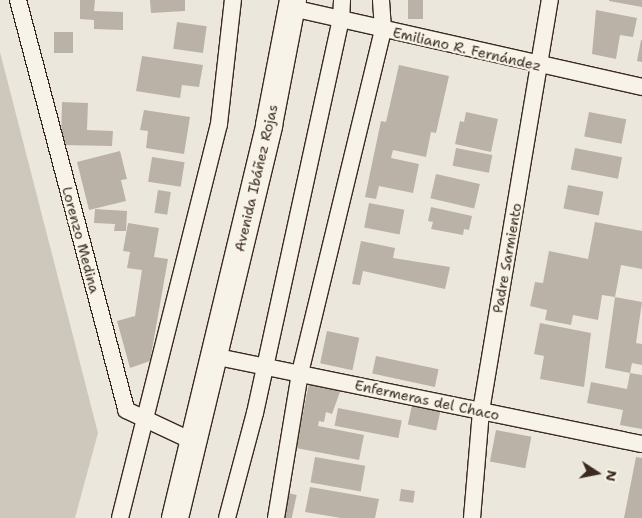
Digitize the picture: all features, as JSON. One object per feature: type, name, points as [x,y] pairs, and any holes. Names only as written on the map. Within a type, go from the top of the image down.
[{"type":"highway","name":"Avenida Ibáñez Rojas","points":[[175,518],[269,125],[293,4]]},
{"type":"street","name":"Lorenzo Medina","points":[[18,0],[126,410],[192,441]]},
{"type":"street","points":[[120,518],[219,124],[234,0]]},
{"type":"street","points":[[227,518],[266,366],[341,20],[342,0]]},
{"type":"street","points":[[276,518],[300,373],[383,29],[382,0]]},
{"type":"street","name":"Padre Sarmiento","points":[[472,518],[481,411],[550,0]]},
{"type":"street","name":"Emiliano R. Fernández","points":[[293,4],[341,20],[540,66],[642,87]]},
{"type":"street","name":"Enfermeras del Chaco","points":[[213,356],[642,444]]},
{"type":"shaded area","points":[[0,52],[98,433],[75,518],[0,518]]},
{"type":"building","points":[[80,0],[95,0],[94,11],[123,12],[123,30],[94,29],[94,20],[80,19]]},
{"type":"building","points":[[150,0],[185,0],[185,11],[151,13]]},
{"type":"building","points":[[408,0],[423,0],[423,19],[408,19]]},
{"type":"building","points":[[642,0],[642,7],[609,1]]},
{"type":"building","points":[[596,10],[637,18],[633,37],[620,35],[616,59],[592,54]]},
{"type":"building","points":[[177,22],[207,26],[203,53],[173,49]]},
{"type":"building","points":[[54,32],[73,32],[73,53],[54,53]]},
{"type":"building","points":[[642,40],[642,62],[637,61]]},
{"type":"building","points":[[142,56],[203,65],[199,87],[182,85],[180,98],[136,91]]},
{"type":"building","points":[[399,65],[449,76],[436,133],[431,132],[426,157],[393,150],[391,158],[419,164],[413,193],[379,186],[376,199],[365,197],[381,121],[386,122]]},
{"type":"building","points":[[62,102],[88,103],[87,130],[113,131],[112,146],[61,145]]},
{"type":"building","points":[[144,110],[190,117],[184,154],[146,148],[148,131],[140,130]]},
{"type":"building","points":[[466,112],[498,119],[491,152],[455,144],[460,121],[464,122]]},
{"type":"building","points":[[589,112],[626,119],[622,144],[584,137]]},
{"type":"building","points":[[456,148],[492,155],[489,173],[453,166]]},
{"type":"building","points":[[575,148],[622,157],[618,179],[571,170]]},
{"type":"building","points":[[120,151],[127,179],[121,180],[126,201],[89,210],[77,162]]},
{"type":"building","points":[[152,157],[185,162],[181,187],[148,182]]},
{"type":"building","points":[[436,174],[480,184],[474,208],[430,198]]},
{"type":"building","points":[[568,185],[603,192],[599,215],[563,209]]},
{"type":"building","points":[[158,190],[171,192],[167,215],[154,213]]},
{"type":"building","points":[[369,203],[404,210],[400,234],[364,228]]},
{"type":"building","points":[[431,207],[472,216],[469,230],[464,229],[463,235],[431,229],[433,222],[428,221]]},
{"type":"building","points":[[95,209],[127,211],[126,231],[114,231],[115,224],[94,223]]},
{"type":"building","points":[[595,222],[642,231],[642,269],[621,265],[615,297],[602,295],[598,320],[573,315],[571,325],[545,320],[547,310],[530,306],[535,282],[543,283],[549,251],[588,259]]},
{"type":"building","points":[[128,223],[159,228],[154,257],[168,259],[150,361],[130,368],[117,321],[135,316],[142,270],[127,268],[130,252],[123,251]]},
{"type":"building","points":[[361,241],[395,248],[393,258],[450,267],[445,289],[363,271],[360,285],[352,284]]},
{"type":"building","points":[[615,297],[642,302],[636,343],[642,344],[642,365],[632,363],[630,373],[605,368]]},
{"type":"building","points":[[540,323],[591,333],[584,387],[540,379],[544,356],[534,354]]},
{"type":"building","points":[[327,331],[359,338],[352,370],[320,363]]},
{"type":"building","points":[[376,356],[439,369],[435,387],[372,374]]},
{"type":"building","points":[[630,373],[642,375],[642,429],[620,425],[623,410],[587,403],[591,382],[627,389]]},
{"type":"building","points":[[309,383],[341,389],[332,414],[326,412],[324,422],[319,421],[318,426],[364,435],[359,460],[296,448]]},
{"type":"building","points":[[412,405],[440,411],[436,431],[408,425]]},
{"type":"building","points":[[338,408],[402,420],[398,438],[335,426]]},
{"type":"building","points":[[496,430],[531,437],[525,468],[490,461]]},
{"type":"building","points":[[315,457],[365,466],[361,491],[310,483]]},
{"type":"building","points":[[636,457],[642,458],[642,518],[624,518]]},
{"type":"building","points":[[310,487],[379,499],[375,518],[341,518],[305,512]]},
{"type":"building","points":[[401,489],[415,491],[413,503],[399,501]]},
{"type":"building","points":[[283,492],[297,495],[292,518],[278,516]]}]
